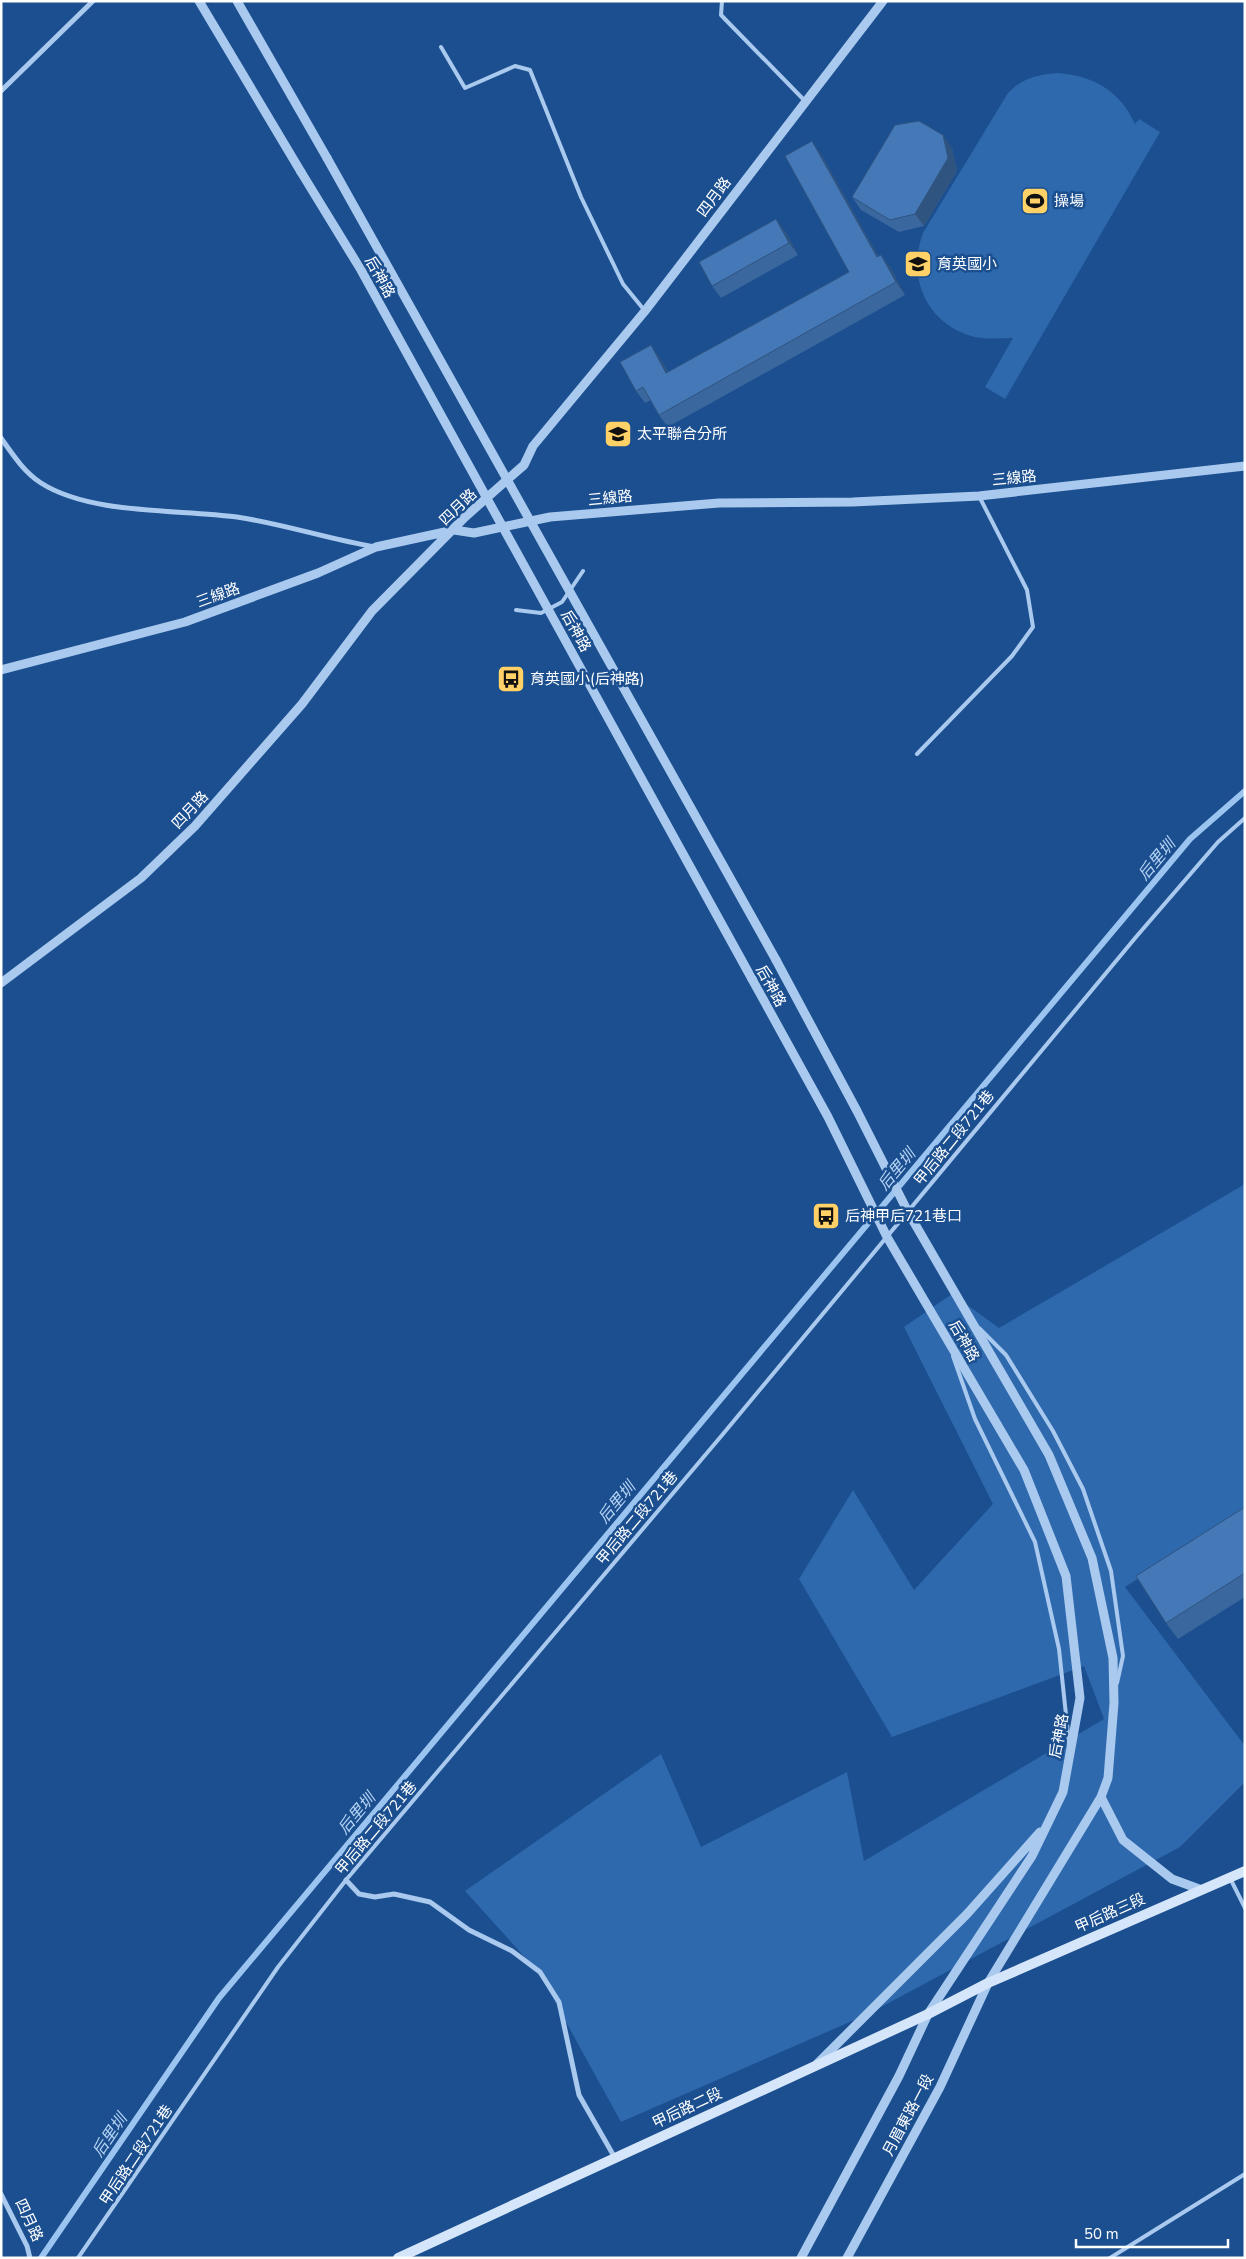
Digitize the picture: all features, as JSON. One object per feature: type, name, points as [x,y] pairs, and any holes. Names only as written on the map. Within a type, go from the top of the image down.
[{"type":"main road","name":"甲后路三段","points":[[988,1983],[1245,1871]]},
{"type":"main road","name":"甲后路二段","points":[[398,2258],[928,2014],[988,1983]]},
{"type":"street","points":[[1,91],[93,1]]},
{"type":"street","name":"后神路","points":[[198,1],[361,270],[828,1117],[887,1237],[1024,1470],[1066,1576],[1080,1698],[1063,1792],[1032,1856],[928,2014]]},
{"type":"street","name":"后神路","points":[[237,1],[327,158],[776,960],[908,1212],[1049,1455],[1092,1558],[1112,1658],[1114,1695],[1108,1778],[1101,1797],[988,1983]]},
{"type":"street","name":"四月路","points":[[1,983],[141,878],[195,826],[302,704],[372,611],[454,530],[524,465],[533,446],[645,311],[883,1]]},
{"type":"street","points":[[1,438],[20,465],[40,483],[63,495],[94,504],[238,517],[376,547]]},
{"type":"street","name":"三線路","points":[[1,670],[185,622],[318,573],[376,547],[454,530],[474,533],[550,517],[719,503],[853,502],[979,496],[1245,466]]},
{"type":"street","points":[[1101,1797],[1123,1840],[1172,1879],[1202,1890]]},
{"type":"street","points":[[816,2065],[967,1914],[1047,1824]]},
{"type":"street","points":[[346,1880],[359,1894],[375,1897],[394,1894],[430,1902],[469,1930],[512,1951],[540,1972],[560,2002],[579,2095],[615,2158]]},
{"type":"street","name":"月眉東路一段","points":[[847,2258],[940,2087],[988,1983]]},
{"type":"street","name":"月眉東路一段","points":[[801,2258],[898,2076],[928,2014]]},
{"type":"street","name":"四月路","points":[[1,2194],[27,2246],[30,2258]]},
{"type":"lane","points":[[722,1],[721,14],[806,101]]},
{"type":"lane","points":[[441,47],[464,88],[515,66],[530,70],[581,197],[624,284],[645,311]]},
{"type":"lane","points":[[917,754],[1012,656],[1033,627],[1027,590],[979,496]]},
{"type":"lane","points":[[516,610],[541,613],[562,602],[583,570]]},
{"type":"lane","name":"甲后路二段721巷","points":[[78,2258],[278,1967],[346,1880],[908,1212],[1142,930],[1218,842],[1245,818]]},
{"type":"lane","points":[[972,1320],[1006,1356],[1053,1431],[1083,1489],[1112,1571],[1123,1656],[1114,1695]]},
{"type":"lane","points":[[948,1342],[975,1419],[1035,1542],[1059,1649],[1070,1751]]},
{"type":"lane","points":[[1230,1878],[1245,1908]]},
{"type":"lane","points":[[1110,2258],[1245,2174]]},
{"type":"shaded area","points":[[1058,73],[1083,78],[1104,87],[1122,103],[1135,124],[1139,119],[1160,132],[1005,399],[985,387],[1013,338],[971,336],[955,329],[942,320],[931,309],[919,281],[917,265],[919,249],[923,233],[1008,93],[1018,84],[1030,78]]},
{"type":"shaded area","points":[[1245,1184],[1245,1510],[1125,1587],[1245,1746],[1245,1782],[1180,1847],[868,2014],[621,2122],[539,1973],[465,1891],[661,1754],[701,1847],[847,1772],[864,1861],[1104,1719],[1084,1666],[892,1737],[799,1579],[853,1490],[914,1590],[993,1504],[904,1327],[952,1294],[999,1328]]},
{"type":"building","points":[[919,121],[943,135],[948,158],[915,214],[890,220],[852,197],[895,125]]},
{"type":"building","points":[[812,141],[877,257],[881,255],[896,282],[659,415],[643,387],[636,391],[620,362],[651,345],[666,373],[849,272],[785,156]]},
{"type":"building","points":[[776,219],[789,243],[712,286],[699,262]]},
{"type":"building","points":[[1245,1507],[1245,1573],[1166,1623],[1136,1576]]},
{"type":"waterway","name":"后里圳","points":[[41,2258],[219,1998],[1190,839],[1245,791]]},
{"type":"place","name":"操場","points":[[1035,201]]},
{"type":"place","name":"育英國小","points":[[918,264]]},
{"type":"place","name":"太平聯合分所","points":[[618,434]]},
{"type":"place","name":"育英國小(后神路)","points":[[511,679]]},
{"type":"place","name":"后神甲后721巷口","points":[[826,1216]]}]
